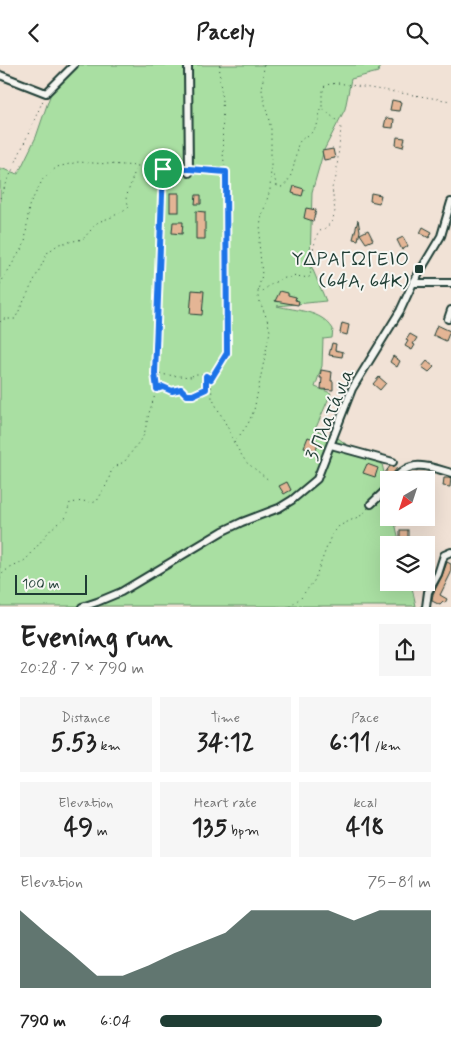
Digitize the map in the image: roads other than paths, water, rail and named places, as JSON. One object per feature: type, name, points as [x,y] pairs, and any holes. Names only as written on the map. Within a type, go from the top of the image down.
[{"type":"street","points":[[0,75],[46,93],[74,65]]},
{"type":"street","points":[[188,65],[189,171]]},
{"type":"street","name":"3 Πλατάνια","points":[[82,607],[121,592],[224,531],[286,504],[317,479],[352,389],[400,311],[441,236],[451,202]]},
{"type":"street","points":[[414,283],[451,283]]},
{"type":"street","points":[[448,319],[451,310]]},
{"type":"street","points":[[331,445],[394,462]]},
{"type":"street","points":[[402,471],[413,465],[451,473]]},
{"type":"street","points":[[372,504],[380,496]]},
{"type":"street","points":[[426,607],[428,592],[438,574],[444,555],[451,552]]},
{"type":"place","name":"ΥΔΡΑΓΩΓΕΙΟ (64Α, 64Κ)","points":[[419,269]]}]
